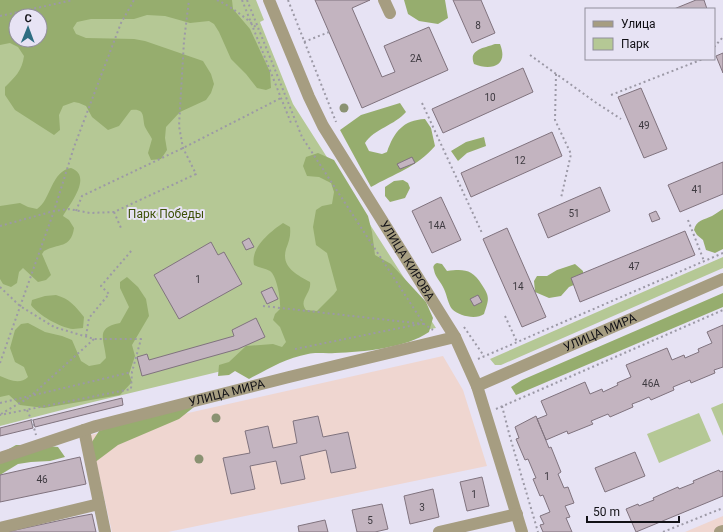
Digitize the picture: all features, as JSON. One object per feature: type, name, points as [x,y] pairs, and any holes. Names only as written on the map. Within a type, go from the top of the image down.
[{"type":"street","name":"УЛИЦА КИРОВА","points":[[269,0],[309,97],[323,126],[455,337],[477,386],[522,532]]},
{"type":"street","points":[[384,0],[390,13]]},
{"type":"street","name":"УЛИЦА МИРА","points":[[477,386],[723,279]]},
{"type":"street","name":"УЛИЦА МИРА","points":[[0,458],[84,430],[281,379],[455,337]]},
{"type":"street","points":[[84,430],[105,532]]},
{"type":"street","points":[[0,528],[99,504]]},
{"type":"street","points":[[439,532],[517,514]]},
{"type":"path","points":[[0,16],[73,0]]},
{"type":"path","points":[[0,363],[54,211],[74,147],[121,23],[134,0]]},
{"type":"path","points":[[0,226],[54,211],[69,209],[90,214],[114,212],[196,174],[182,148],[179,126],[184,41],[189,0]]},
{"type":"path","points":[[217,0],[224,3],[251,22],[258,30]]},
{"type":"path","points":[[242,0],[291,123]]},
{"type":"path","points":[[247,0],[302,137],[424,324]]},
{"type":"path","points":[[288,0],[336,123]]},
{"type":"path","points":[[304,42],[329,32]]},
{"type":"path","points":[[715,46],[723,37]]},
{"type":"path","points":[[530,55],[621,119]]},
{"type":"path","points":[[611,95],[700,60]]},
{"type":"path","points":[[556,74],[555,120],[571,154],[561,198]]},
{"type":"path","points":[[76,211],[82,196],[281,98]]},
{"type":"path","points":[[422,103],[482,233]]},
{"type":"path","points":[[114,212],[121,228]]},
{"type":"path","points":[[688,220],[704,261]]},
{"type":"path","points":[[86,336],[89,318],[109,294],[101,286],[132,250]]},
{"type":"path","points":[[0,287],[20,306],[54,327],[94,339],[141,339],[132,372],[131,389],[0,415]]},
{"type":"path","points":[[262,306],[424,324]]},
{"type":"path","points":[[486,415],[502,406],[723,310]]},
{"type":"path","points":[[505,316],[517,342]]},
{"type":"path","points":[[295,349],[424,324]]},
{"type":"path","points":[[463,325],[484,356]]},
{"type":"path","points":[[0,415],[32,396],[94,339]]},
{"type":"path","points":[[0,403],[132,372]]},
{"type":"path","points":[[502,406],[538,532]]},
{"type":"path","points":[[27,410],[39,445]]},
{"type":"path","points":[[663,532],[723,508]]},
{"type":"shaded area","points":[[443,356],[463,390],[487,466],[168,532],[112,532],[90,435]]},
{"type":"shaded area","points":[[723,516],[723,532],[685,532]]},
{"type":"green space","name":"Парк Победы","points":[[0,0],[256,0],[264,20],[260,22],[293,104],[436,328],[272,359],[0,426]]},
{"type":"green space","points":[[0,0],[232,0],[233,9],[250,29],[270,72],[271,88],[266,90],[257,88],[231,59],[219,32],[214,24],[209,21],[190,23],[165,16],[147,15],[134,19],[91,19],[77,22],[73,28],[76,34],[86,38],[134,39],[145,41],[203,61],[211,74],[214,84],[211,93],[206,100],[180,112],[166,127],[165,138],[167,150],[161,159],[151,160],[148,153],[152,139],[145,127],[142,114],[139,111],[131,110],[119,126],[108,130],[92,117],[86,106],[74,102],[63,106],[59,115],[60,130],[54,135],[15,110],[5,95],[5,87],[20,70],[24,56],[19,48],[48,48],[48,8],[8,8],[8,43],[0,45]]},
{"type":"green space","points":[[404,0],[445,0],[448,18],[438,24],[419,21],[408,14]]},
{"type":"green space","points":[[495,44],[500,44],[502,51],[502,57],[497,65],[486,67],[474,64],[473,55],[475,52]]},
{"type":"green space","points":[[400,103],[406,112],[369,138],[365,143],[369,151],[382,154],[387,152],[400,128],[411,122],[425,119],[431,128],[435,146],[413,165],[371,187],[340,130],[361,115]]},
{"type":"green space","points":[[484,137],[486,146],[467,153],[458,161],[451,151],[466,142]]},
{"type":"green space","points":[[318,153],[334,160],[368,216],[375,255],[391,264],[426,302],[433,318],[429,332],[409,342],[384,348],[332,353],[311,353],[277,364],[249,379],[235,371],[229,375],[218,376],[219,365],[229,362],[246,346],[273,344],[282,347],[286,342],[280,327],[273,320],[275,314],[280,309],[280,300],[275,278],[270,271],[254,265],[255,253],[262,241],[283,223],[290,227],[290,236],[285,255],[286,261],[295,273],[310,282],[309,290],[304,300],[306,310],[317,311],[337,290],[327,253],[316,245],[313,227],[316,210],[322,206],[332,204],[334,192],[331,183],[319,177],[307,176],[303,166],[306,157]]},
{"type":"green space","points":[[71,168],[77,172],[80,177],[80,184],[74,198],[63,216],[69,220],[74,228],[70,239],[67,242],[44,251],[42,254],[51,275],[46,280],[38,282],[23,268],[19,272],[17,283],[11,287],[3,284],[0,279],[0,206],[20,203],[37,209],[42,205],[59,174],[64,170]]},
{"type":"green space","points":[[403,180],[408,183],[410,188],[405,198],[390,202],[385,196],[385,187],[394,181]]},
{"type":"green space","points":[[723,209],[723,249],[715,253],[706,250],[703,240],[694,230],[698,222]]},
{"type":"green space","points":[[723,257],[723,268],[501,365],[495,365],[490,359]]},
{"type":"green space","points":[[437,263],[442,264],[447,271],[463,270],[475,276],[482,285],[488,298],[484,314],[477,317],[472,317],[459,314],[452,309],[433,267]]},
{"type":"green space","points":[[575,264],[583,271],[583,281],[569,287],[561,296],[549,298],[535,292],[534,281],[537,276],[547,276],[557,270]]},
{"type":"green space","points":[[127,277],[138,287],[146,299],[149,316],[132,345],[135,356],[129,374],[132,382],[120,395],[44,408],[20,405],[9,395],[0,397],[0,376],[18,381],[22,381],[28,377],[24,367],[15,362],[10,348],[15,330],[21,324],[28,323],[45,332],[72,340],[81,361],[89,366],[100,364],[106,358],[103,339],[104,331],[112,325],[120,323],[129,307],[120,288],[120,282]]},
{"type":"green space","points":[[723,293],[723,307],[516,395],[511,387],[522,380]]},
{"type":"green space","points":[[56,295],[69,301],[81,313],[84,317],[83,328],[73,329],[56,324],[44,317],[31,305],[32,300],[45,296]]},
{"type":"green space","points":[[185,400],[194,407],[179,419],[118,445],[94,463],[88,448],[99,431]]},
{"type":"green space","points":[[723,403],[723,436],[711,408]]},
{"type":"green space","points":[[699,413],[711,441],[659,463],[647,434]]},
{"type":"green space","points":[[16,445],[58,447],[65,457],[50,461],[18,464],[0,475],[0,454]]},
{"type":"building","points":[[315,0],[370,0],[352,8],[382,77],[395,72],[384,46],[429,27],[448,70],[362,108]]},
{"type":"building","points":[[453,0],[481,0],[495,33],[472,43]]},
{"type":"building","points":[[696,0],[704,0],[707,8],[676,8]]},
{"type":"building","points":[[723,53],[723,73],[716,56]]},
{"type":"building","points":[[523,68],[533,92],[443,133],[432,109]]},
{"type":"building","points":[[641,88],[667,149],[644,158],[618,97]]},
{"type":"building","points":[[552,132],[562,156],[471,197],[461,173]]},
{"type":"building","points":[[412,157],[415,163],[400,169],[397,164]]},
{"type":"building","points":[[723,162],[723,194],[680,212],[668,185]]},
{"type":"building","points":[[600,187],[610,211],[548,238],[538,214]]},
{"type":"building","points":[[441,197],[461,240],[432,253],[412,211]]},
{"type":"building","points":[[656,211],[660,219],[652,222],[649,214]]},
{"type":"building","points":[[507,228],[546,317],[522,327],[483,239]]},
{"type":"building","points":[[685,231],[695,255],[580,302],[571,278]]},
{"type":"building","points":[[249,238],[254,247],[246,250],[242,242]]},
{"type":"building","points":[[211,242],[218,255],[224,252],[242,284],[179,319],[154,275]]},
{"type":"building","points":[[272,287],[278,299],[267,304],[261,292]]},
{"type":"building","points":[[478,295],[482,302],[474,306],[470,299]]},
{"type":"building","points":[[256,318],[265,337],[238,349],[142,376],[137,357],[147,354],[149,360],[234,336],[232,330]]},
{"type":"building","points":[[723,325],[723,367],[714,370],[715,373],[691,383],[690,380],[673,387],[674,390],[651,400],[649,397],[632,404],[633,407],[610,417],[608,414],[591,421],[593,424],[568,434],[567,431],[546,440],[537,419],[547,415],[541,401],[585,382],[590,394],[602,389],[603,392],[618,385],[617,383],[631,377],[626,365],[667,348],[672,360],[684,355],[685,358],[699,352],[698,349],[712,343],[707,332]]},
{"type":"building","points":[[122,398],[123,405],[35,427],[33,420]]},
{"type":"building","points":[[318,416],[323,437],[348,432],[356,468],[331,473],[326,450],[300,456],[305,479],[281,484],[276,461],[250,466],[255,489],[231,494],[223,458],[250,453],[245,431],[268,426],[273,448],[297,443],[293,421]]},
{"type":"building","points":[[536,416],[561,472],[558,474],[564,488],[568,487],[574,503],[565,506],[570,517],[566,518],[572,532],[543,532],[540,525],[544,524],[540,516],[550,512],[543,495],[540,496],[533,479],[536,478],[528,459],[525,460],[516,439],[519,438],[515,427]]},
{"type":"building","points":[[31,420],[33,428],[0,436],[0,428]]},
{"type":"building","points":[[635,452],[645,476],[605,492],[595,468]]},
{"type":"building","points":[[80,457],[86,484],[0,502],[0,475]]},
{"type":"building","points":[[719,470],[720,472],[723,471],[723,496],[636,532],[626,509],[654,500],[653,498],[678,487],[679,489],[694,483],[693,481]]},
{"type":"building","points":[[482,477],[489,506],[467,511],[460,482]]},
{"type":"building","points":[[433,489],[439,517],[410,524],[404,496]]},
{"type":"building","points":[[382,504],[388,529],[375,532],[357,532],[352,510]]},
{"type":"building","points":[[92,514],[96,532],[6,532],[76,517]]},
{"type":"building","points":[[325,520],[328,532],[299,532],[298,526]]}]
